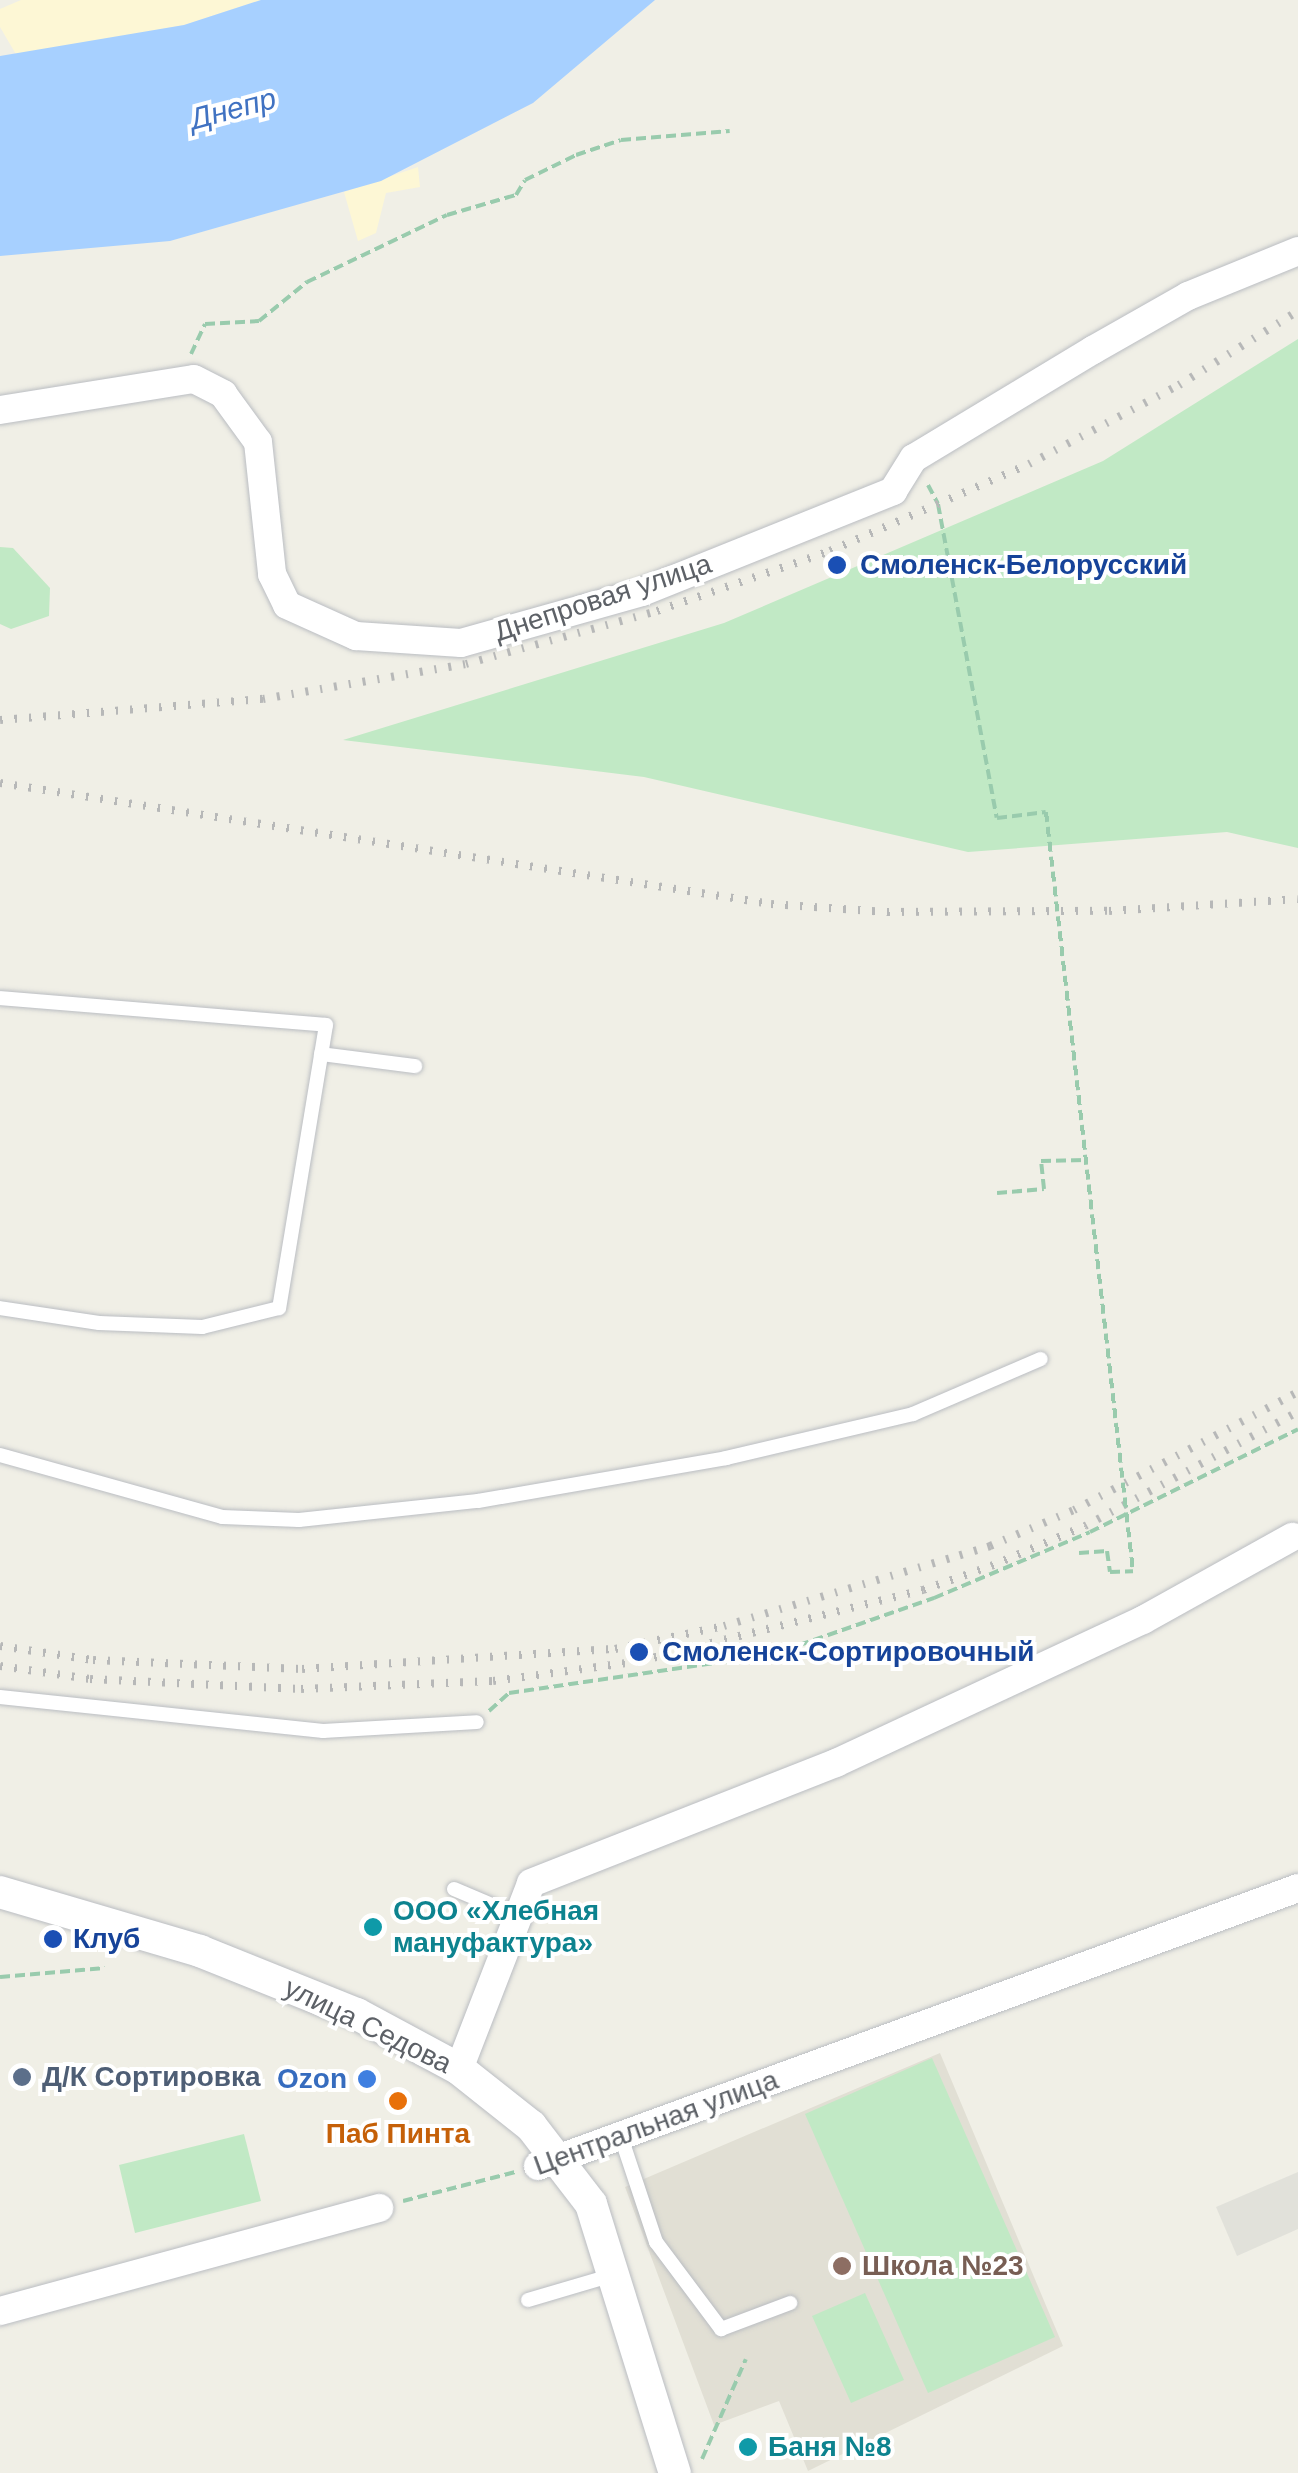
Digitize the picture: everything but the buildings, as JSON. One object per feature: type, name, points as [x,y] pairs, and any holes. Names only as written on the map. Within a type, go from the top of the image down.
[{"type":"street","name":"Днепровая улица","points":[[0,410],[194,378],[223,394],[258,442],[272,574],[287,605],[356,636],[460,643],[642,592],[892,491],[914,458],[1188,296],[1298,251]]},
{"type":"street","points":[[459,2069],[531,1883],[836,1763],[1143,1620],[1292,1537]]},
{"type":"street","name":"Центральная улица","points":[[548,2164],[1298,1888]]},
{"type":"street","name":"улица Седова","points":[[0,1892],[200,1951],[357,2014],[459,2069],[532,2126],[548,2164],[590,2204],[675,2473]]},
{"type":"street","points":[[0,2311],[379,2208]]},
{"type":"lane","points":[[0,998],[326,1025],[280,1308],[202,1327],[99,1323],[0,1308]]},
{"type":"lane","points":[[321,1054],[415,1066]]},
{"type":"lane","points":[[0,1454],[222,1517],[299,1520],[478,1501],[726,1458],[913,1414],[1040,1359]]},
{"type":"lane","points":[[0,1698],[324,1731],[477,1722]]},
{"type":"lane","points":[[454,1890],[518,1916]]},
{"type":"lane","points":[[621,2137],[656,2242],[721,2329],[790,2303]]},
{"type":"lane","points":[[528,2300],[614,2275]]},
{"type":"path","points":[[178,381],[206,324],[259,321],[308,282],[447,215],[516,195],[525,180],[576,155],[620,140],[730,131]]},
{"type":"path","points":[[914,458],[938,504],[997,818],[1046,812],[1133,1571],[1110,1572],[1107,1551],[1079,1554]]},
{"type":"path","points":[[997,1193],[1044,1188],[1041,1161],[1086,1160]]},
{"type":"path","points":[[477,1722],[509,1693],[771,1655],[916,1604],[1090,1532],[1298,1429]]},
{"type":"path","points":[[0,1977],[105,1968]]},
{"type":"path","name":"Центральная улица","points":[[379,2208],[548,2164]]},
{"type":"path","points":[[698,2473],[715,2417],[746,2359]]},
{"type":"shaded area","name":"Школа №23","points":[[940,2053],[1063,2346],[808,2471],[779,2401],[714,2425],[625,2187]]},
{"type":"shaded area","points":[[1298,2172],[1298,2229],[1237,2256],[1216,2207]]},
{"type":"green space","points":[[1298,339],[1298,848],[1227,832],[968,852],[644,777],[343,740],[724,623],[1103,461]]},
{"type":"green space","points":[[0,547],[13,548],[50,588],[49,616],[11,629],[0,624]]},
{"type":"green space","points":[[932,2058],[1055,2337],[928,2393],[805,2114]]},
{"type":"green space","points":[[244,2134],[261,2201],[135,2233],[119,2165]]},
{"type":"green space","points":[[865,2293],[904,2380],[851,2403],[812,2316]]},
{"type":"sand","points":[[21,0],[261,0],[184,25],[17,56],[0,27],[0,9]]},
{"type":"sand","points":[[418,167],[420,187],[386,193],[376,233],[358,241],[344,192]]},
{"type":"water","name":"Днепр","points":[[261,0],[655,0],[533,103],[381,181],[170,241],[0,256],[0,56],[184,25]]},
{"type":"railway","points":[[0,720],[263,699],[466,664],[657,611],[830,551],[1029,464],[1179,385],[1298,311]]},
{"type":"railway","points":[[0,783],[771,904],[887,912],[1109,911],[1298,899]]},
{"type":"railway","points":[[0,1646],[93,1660],[302,1669],[615,1649],[724,1626],[990,1546],[1074,1510],[1298,1392]]},
{"type":"railway","points":[[0,1666],[90,1679],[301,1689],[493,1681],[640,1661],[923,1590],[991,1566],[1085,1526],[1298,1412]]},
{"type":"place","name":"Смоленск-Белорусский","points":[[837,565]]},
{"type":"place","name":"Смоленск-Сортировочный","points":[[639,1652]]},
{"type":"place","name":"ООО «Хлебная мануфактура»","points":[[373,1927]]},
{"type":"place","name":"Клуб","points":[[53,1939]]},
{"type":"place","name":"Д/К Сортировка","points":[[22,2077]]},
{"type":"place","name":"Ozon","points":[[367,2079]]},
{"type":"place","name":"Паб Пинта","points":[[398,2101]]},
{"type":"place","name":"Школа №23","points":[[842,2266]]},
{"type":"place","name":"Баня №8","points":[[748,2447]]}]
